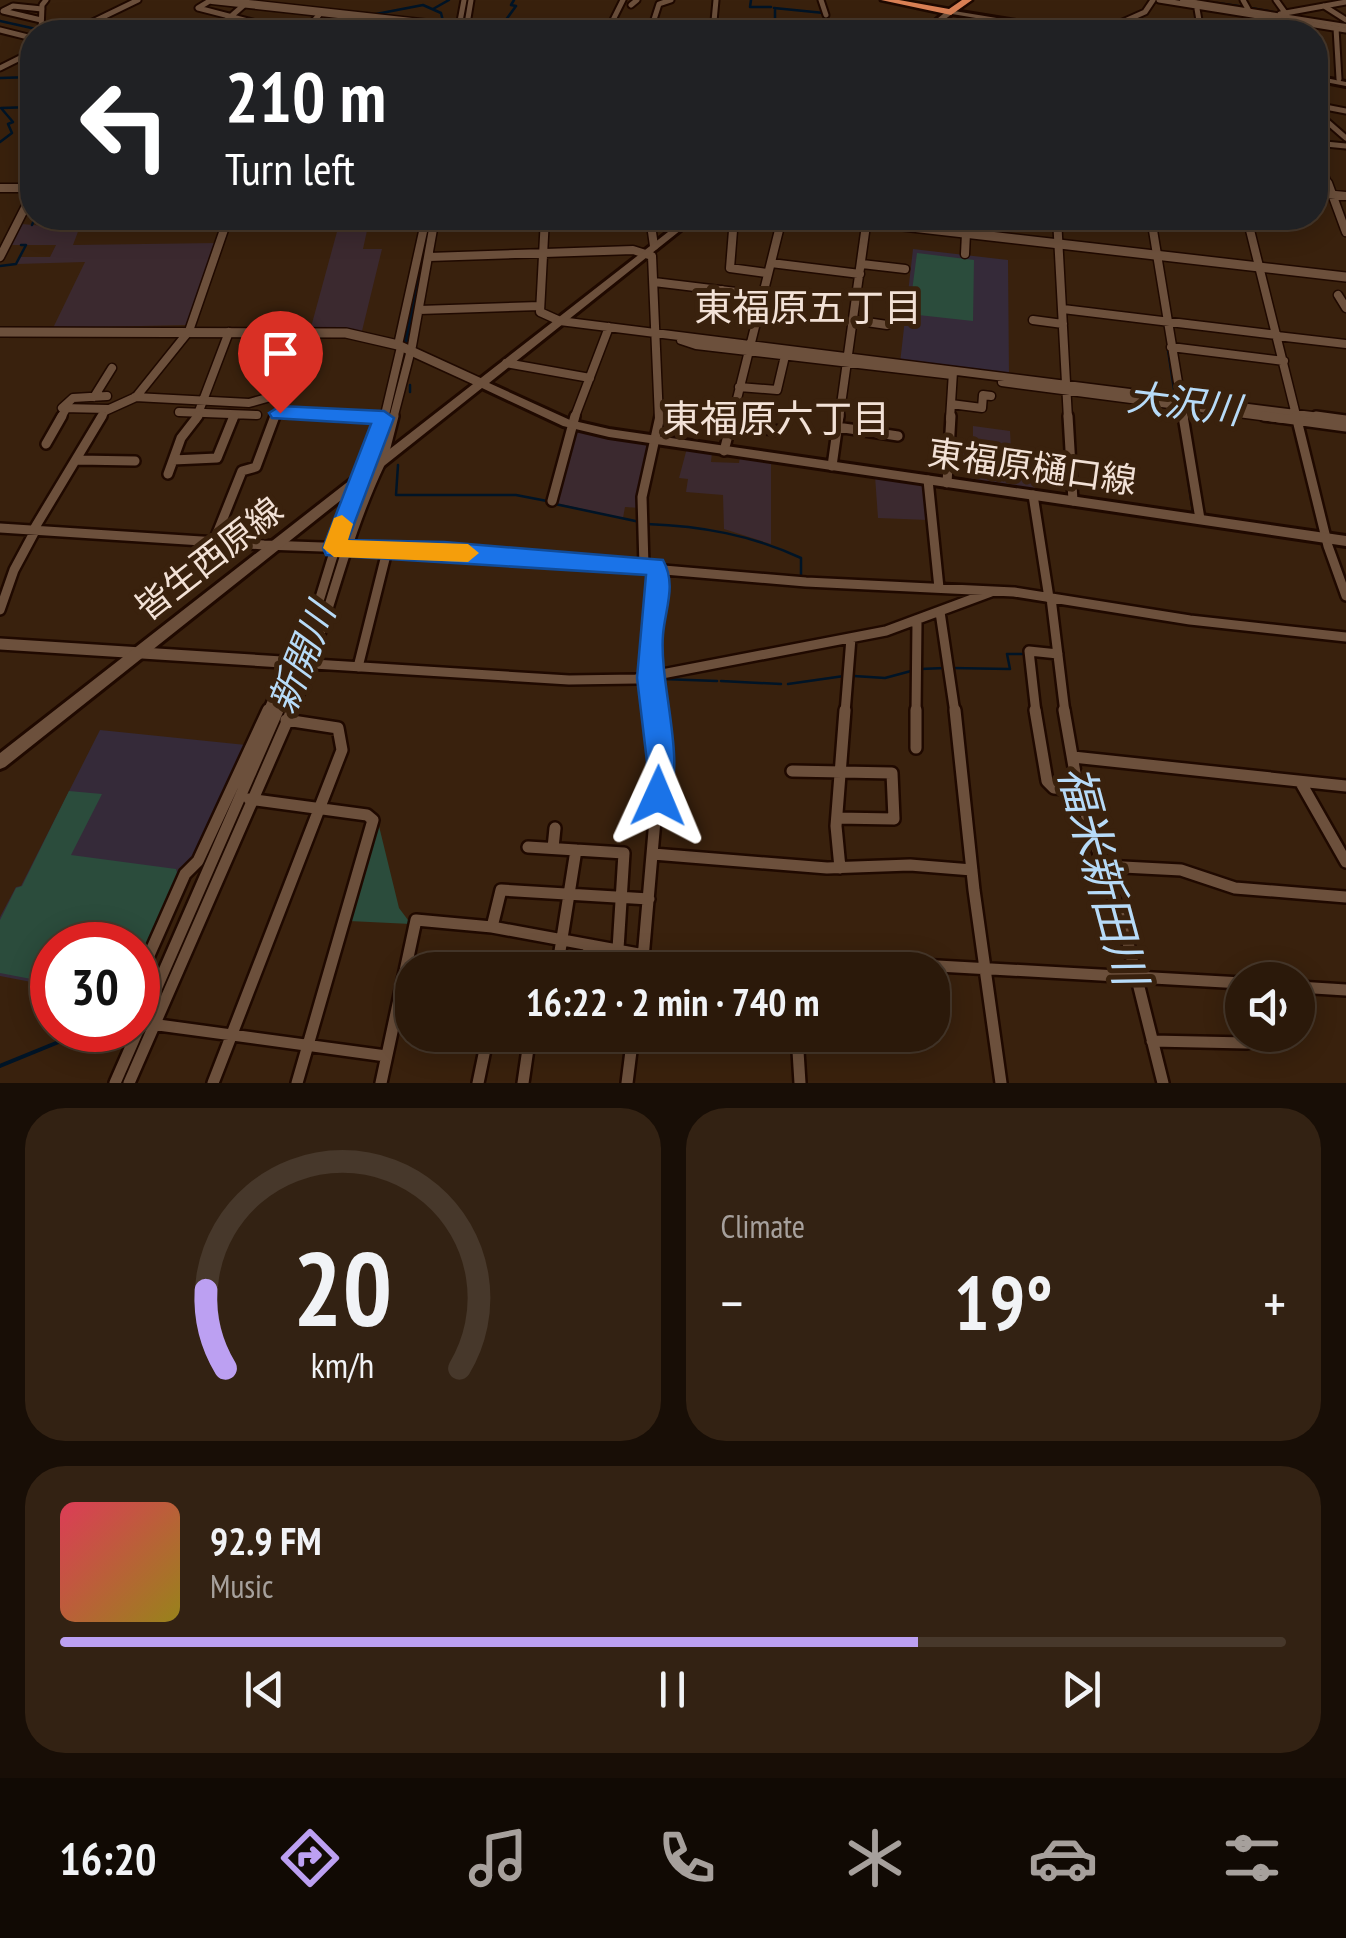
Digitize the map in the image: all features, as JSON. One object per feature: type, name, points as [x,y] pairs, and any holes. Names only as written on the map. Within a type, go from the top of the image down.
[{"type":"highway","points":[[885,0],[951,12],[968,0]]},
{"type":"main road","points":[[940,20],[951,12],[999,20]]},
{"type":"main road","points":[[951,12],[992,20]]},
{"type":"main road","name":"皆生西原線","points":[[0,762],[675,230]]},
{"type":"main road","name":"東福原樋口線","points":[[481,383],[572,424],[656,441],[1346,541]]},
{"type":"street","points":[[221,20],[198,8],[212,0],[376,20]]},
{"type":"street","points":[[309,13],[314,0]]},
{"type":"street","points":[[656,2],[671,0]]},
{"type":"street","points":[[821,0],[826,15]]},
{"type":"street","points":[[1127,20],[1145,12],[1156,0],[1286,14],[1344,3]]},
{"type":"street","points":[[1182,0],[1287,20]]},
{"type":"street","points":[[1243,0],[1248,9]]},
{"type":"street","points":[[1276,0],[1286,14]]},
{"type":"street","points":[[97,20],[137,1]]},
{"type":"street","points":[[44,3],[42,20],[3,11],[12,6],[44,3]]},
{"type":"street","points":[[1196,3],[1312,20]]},
{"type":"street","points":[[227,20],[244,5]]},
{"type":"street","points":[[1324,6],[1346,25]]},
{"type":"street","points":[[1305,11],[1316,20]]},
{"type":"street","points":[[314,20],[319,14]]},
{"type":"street","points":[[1262,16],[1263,20]]},
{"type":"street","points":[[1328,27],[1346,25]]},
{"type":"street","points":[[1336,28],[1344,81]]},
{"type":"street","points":[[1328,122],[1346,142]]},
{"type":"street","points":[[1328,183],[1346,232]]},
{"type":"street","points":[[1328,195],[1346,196]]},
{"type":"street","points":[[0,257],[20,216]]},
{"type":"street","points":[[0,610],[14,570],[98,420],[135,398],[189,332],[224,230]]},
{"type":"street","points":[[340,549],[381,463],[424,230]]},
{"type":"street","points":[[160,994],[300,664],[384,418],[403,348],[423,309],[433,230]]},
{"type":"street","points":[[544,230],[540,312],[560,320],[672,335],[696,345],[748,348],[1346,424]]},
{"type":"street","points":[[644,952],[660,762],[650,678],[651,634],[660,584],[650,566],[642,497],[660,416],[650,230]]},
{"type":"street","points":[[733,230],[730,268],[767,273]]},
{"type":"street","points":[[724,451],[779,230]]},
{"type":"street","points":[[832,466],[866,230]]},
{"type":"street","points":[[950,230],[1346,277]]},
{"type":"street","points":[[1057,230],[1074,501]]},
{"type":"street","points":[[1152,230],[1200,519]]},
{"type":"street","points":[[1250,230],[1346,596]]},
{"type":"street","points":[[965,254],[966,233]]},
{"type":"street","points":[[429,257],[650,249]]},
{"type":"street","points":[[771,263],[860,274]]},
{"type":"street","points":[[862,264],[906,269]]},
{"type":"street","points":[[654,282],[761,296]]},
{"type":"street","points":[[716,314],[722,290]]},
{"type":"street","points":[[1346,296],[1338,295],[1346,308]]},
{"type":"street","points":[[423,309],[540,306]]},
{"type":"street","points":[[1063,309],[1346,344]]},
{"type":"street","points":[[853,320],[887,325]]},
{"type":"street","points":[[1033,320],[1063,324]]},
{"type":"street","points":[[552,501],[572,424],[609,327]]},
{"type":"street","points":[[0,332],[346,333],[403,348],[481,383]]},
{"type":"street","points":[[168,474],[181,438],[199,414],[230,332]]},
{"type":"street","points":[[1171,347],[1284,361]]},
{"type":"street","points":[[748,348],[785,356],[847,361]]},
{"type":"street","points":[[739,387],[777,390],[785,356]]},
{"type":"street","points":[[506,363],[590,378]]},
{"type":"street","points":[[94,397],[112,368]]},
{"type":"street","points":[[947,483],[953,373]]},
{"type":"street","points":[[951,404],[982,408],[983,395],[991,396]]},
{"type":"street","points":[[66,409],[63,406],[72,398],[106,396]]},
{"type":"street","points":[[135,398],[254,403],[274,396]]},
{"type":"street","points":[[66,409],[111,409]]},
{"type":"street","points":[[46,444],[66,409]]},
{"type":"street","points":[[179,412],[257,415]]},
{"type":"street","points":[[214,541],[242,470],[256,467],[276,414],[384,418]]},
{"type":"street","points":[[173,460],[217,458],[234,415]]},
{"type":"street","points":[[730,424],[780,431]]},
{"type":"street","points":[[837,426],[898,436]]},
{"type":"street","points":[[78,460],[135,461]]},
{"type":"street","points":[[928,480],[939,588]]},
{"type":"street","points":[[1033,496],[1075,789],[1104,866],[1163,1083]]},
{"type":"street","points":[[0,528],[274,546],[444,551],[806,582],[993,591],[1190,620],[1346,637]]},
{"type":"street","points":[[358,667],[387,551]]},
{"type":"street","points":[[0,644],[569,680],[650,678],[917,622],[993,591]]},
{"type":"street","points":[[940,612],[963,764],[972,870],[1001,1083]]},
{"type":"street","points":[[916,748],[917,622]]},
{"type":"street","points":[[840,868],[837,818],[851,638]]},
{"type":"street","points":[[1058,654],[1029,652],[1026,659],[1047,782],[1051,787],[1075,789]]},
{"type":"street","points":[[160,970],[286,720],[300,664]]},
{"type":"street","points":[[160,930],[186,871],[198,862],[300,664]]},
{"type":"street","points":[[213,1083],[342,750],[340,731],[286,720]]},
{"type":"street","points":[[1073,757],[1346,786]]},
{"type":"street","points":[[792,771],[892,772],[896,816],[837,818]]},
{"type":"street","points":[[1302,783],[1346,862]]},
{"type":"street","points":[[246,799],[370,816],[373,825],[297,1083]]},
{"type":"street","points":[[553,848],[555,828]]},
{"type":"street","points":[[528,847],[624,853],[618,950]]},
{"type":"street","points":[[561,952],[576,850]]},
{"type":"street","points":[[653,854],[840,868],[910,865],[972,870]]},
{"type":"street","points":[[1104,866],[1181,870],[1235,888],[1346,897]]},
{"type":"street","points":[[492,928],[501,890],[649,899]]},
{"type":"street","points":[[382,1083],[416,920],[492,928],[628,952]]},
{"type":"street","points":[[588,952],[590,945]]},
{"type":"street","points":[[950,967],[1225,983]]},
{"type":"street","points":[[1315,988],[1346,990]]},
{"type":"street","points":[[160,1026],[386,1056]]},
{"type":"street","points":[[1152,1041],[1225,1043]]},
{"type":"street","points":[[115,1083],[132,1052]]},
{"type":"street","points":[[129,1083],[138,1052]]},
{"type":"street","points":[[478,1083],[484,1052]]},
{"type":"street","points":[[524,1083],[528,1052]]},
{"type":"street","points":[[626,1083],[630,1052]]},
{"type":"street","points":[[798,1052],[800,1083]]},
{"type":"shaded area","points":[[20,228],[79,230],[73,245],[215,243],[186,325],[53,328],[85,262],[17,264],[20,257],[50,257],[56,245],[11,245]]},
{"type":"shaded area","points":[[337,230],[367,230],[363,249],[382,249],[362,331],[311,327]]},
{"type":"shaded area","points":[[913,249],[1008,260],[1009,377],[900,363]]},
{"type":"shaded area","points":[[973,426],[1010,431],[1011,448],[1035,452],[1035,491],[972,482],[953,468],[954,446],[973,449]]},
{"type":"shaded area","points":[[574,430],[650,446],[642,476],[640,508],[625,507],[623,518],[556,503]]},
{"type":"shaded area","points":[[687,448],[712,452],[711,462],[739,463],[740,456],[771,460],[771,544],[724,529],[723,495],[686,492],[688,479],[679,478]]},
{"type":"shaded area","points":[[875,476],[924,484],[928,520],[878,518]]},
{"type":"shaded area","points":[[100,730],[246,745],[194,859],[178,869],[181,875],[160,922],[30,922],[30,982],[0,976],[0,917],[16,887],[21,886]]},
{"type":"green space","points":[[917,253],[974,260],[973,321],[909,314]]},
{"type":"green space","points":[[69,791],[102,794],[71,855],[176,869],[178,876],[158,922],[30,922],[30,979],[0,973],[0,920],[16,888],[22,886]]},
{"type":"green space","points":[[378,822],[399,908],[411,924],[349,921]]},
{"type":"water","points":[[426,230],[430,230],[404,368],[384,448],[357,503],[321,629],[160,1004],[160,989],[311,641],[357,494],[385,426]]},
{"type":"water","points":[[132,1052],[139,1052],[126,1083],[119,1083]]},
{"type":"waterway","points":[[433,9],[449,0]]},
{"type":"waterway","points":[[506,20],[516,6],[511,5],[514,0]]},
{"type":"waterway","points":[[751,0],[750,7],[771,7]]},
{"type":"waterway","points":[[1217,3],[1245,7]]},
{"type":"waterway","points":[[371,15],[423,5],[441,13],[443,20]]},
{"type":"waterway","points":[[774,8],[824,13],[827,20]]},
{"type":"waterway","points":[[1251,8],[1278,13]]},
{"type":"waterway","points":[[775,10],[775,20]]},
{"type":"waterway","points":[[0,21],[20,25]]},
{"type":"waterway","points":[[0,78],[20,77]]},
{"type":"waterway","points":[[0,142],[12,133],[8,124],[13,122],[1,108],[20,107]]},
{"type":"waterway","points":[[0,266],[16,264],[26,245],[21,245]]},
{"type":"waterway","name":"大沢川","points":[[1168,350],[1175,396]]},
{"type":"waterway","points":[[410,385],[410,392]]},
{"type":"waterway","name":"大沢川","points":[[1178,412],[1193,512]]},
{"type":"waterway","points":[[398,465],[396,495],[516,495],[547,501]]},
{"type":"waterway","points":[[555,504],[640,522]]},
{"type":"waterway","points":[[647,524],[707,530],[764,543],[801,558],[801,577]]},
{"type":"waterway","points":[[951,668],[1010,669],[1007,654],[1022,654]]},
{"type":"waterway","points":[[920,669],[945,668]]},
{"type":"waterway","points":[[854,676],[885,678],[911,671]]},
{"type":"waterway","points":[[788,684],[844,676]]},
{"type":"waterway","points":[[662,679],[717,681]]},
{"type":"waterway","points":[[721,681],[781,684]]},
{"type":"waterway","points":[[0,1066],[34,1052]]},
{"type":"slow traffic","points":[[342,524],[334,548],[468,553]]},
{"type":"district","name":"東福原五丁目","points":[[808,308]]},
{"type":"district","name":"東福原六丁目","points":[[776,419]]},
{"type":"route","points":[[280,413],[384,418],[334,548],[444,551],[655,566],[660,584],[651,634],[650,678],[660,762],[658,796]]},
{"type":"water label","name":"新開川","points":[[302,658]]},
{"type":"water label","name":"福米新田川","points":[[1103,875]]}]
